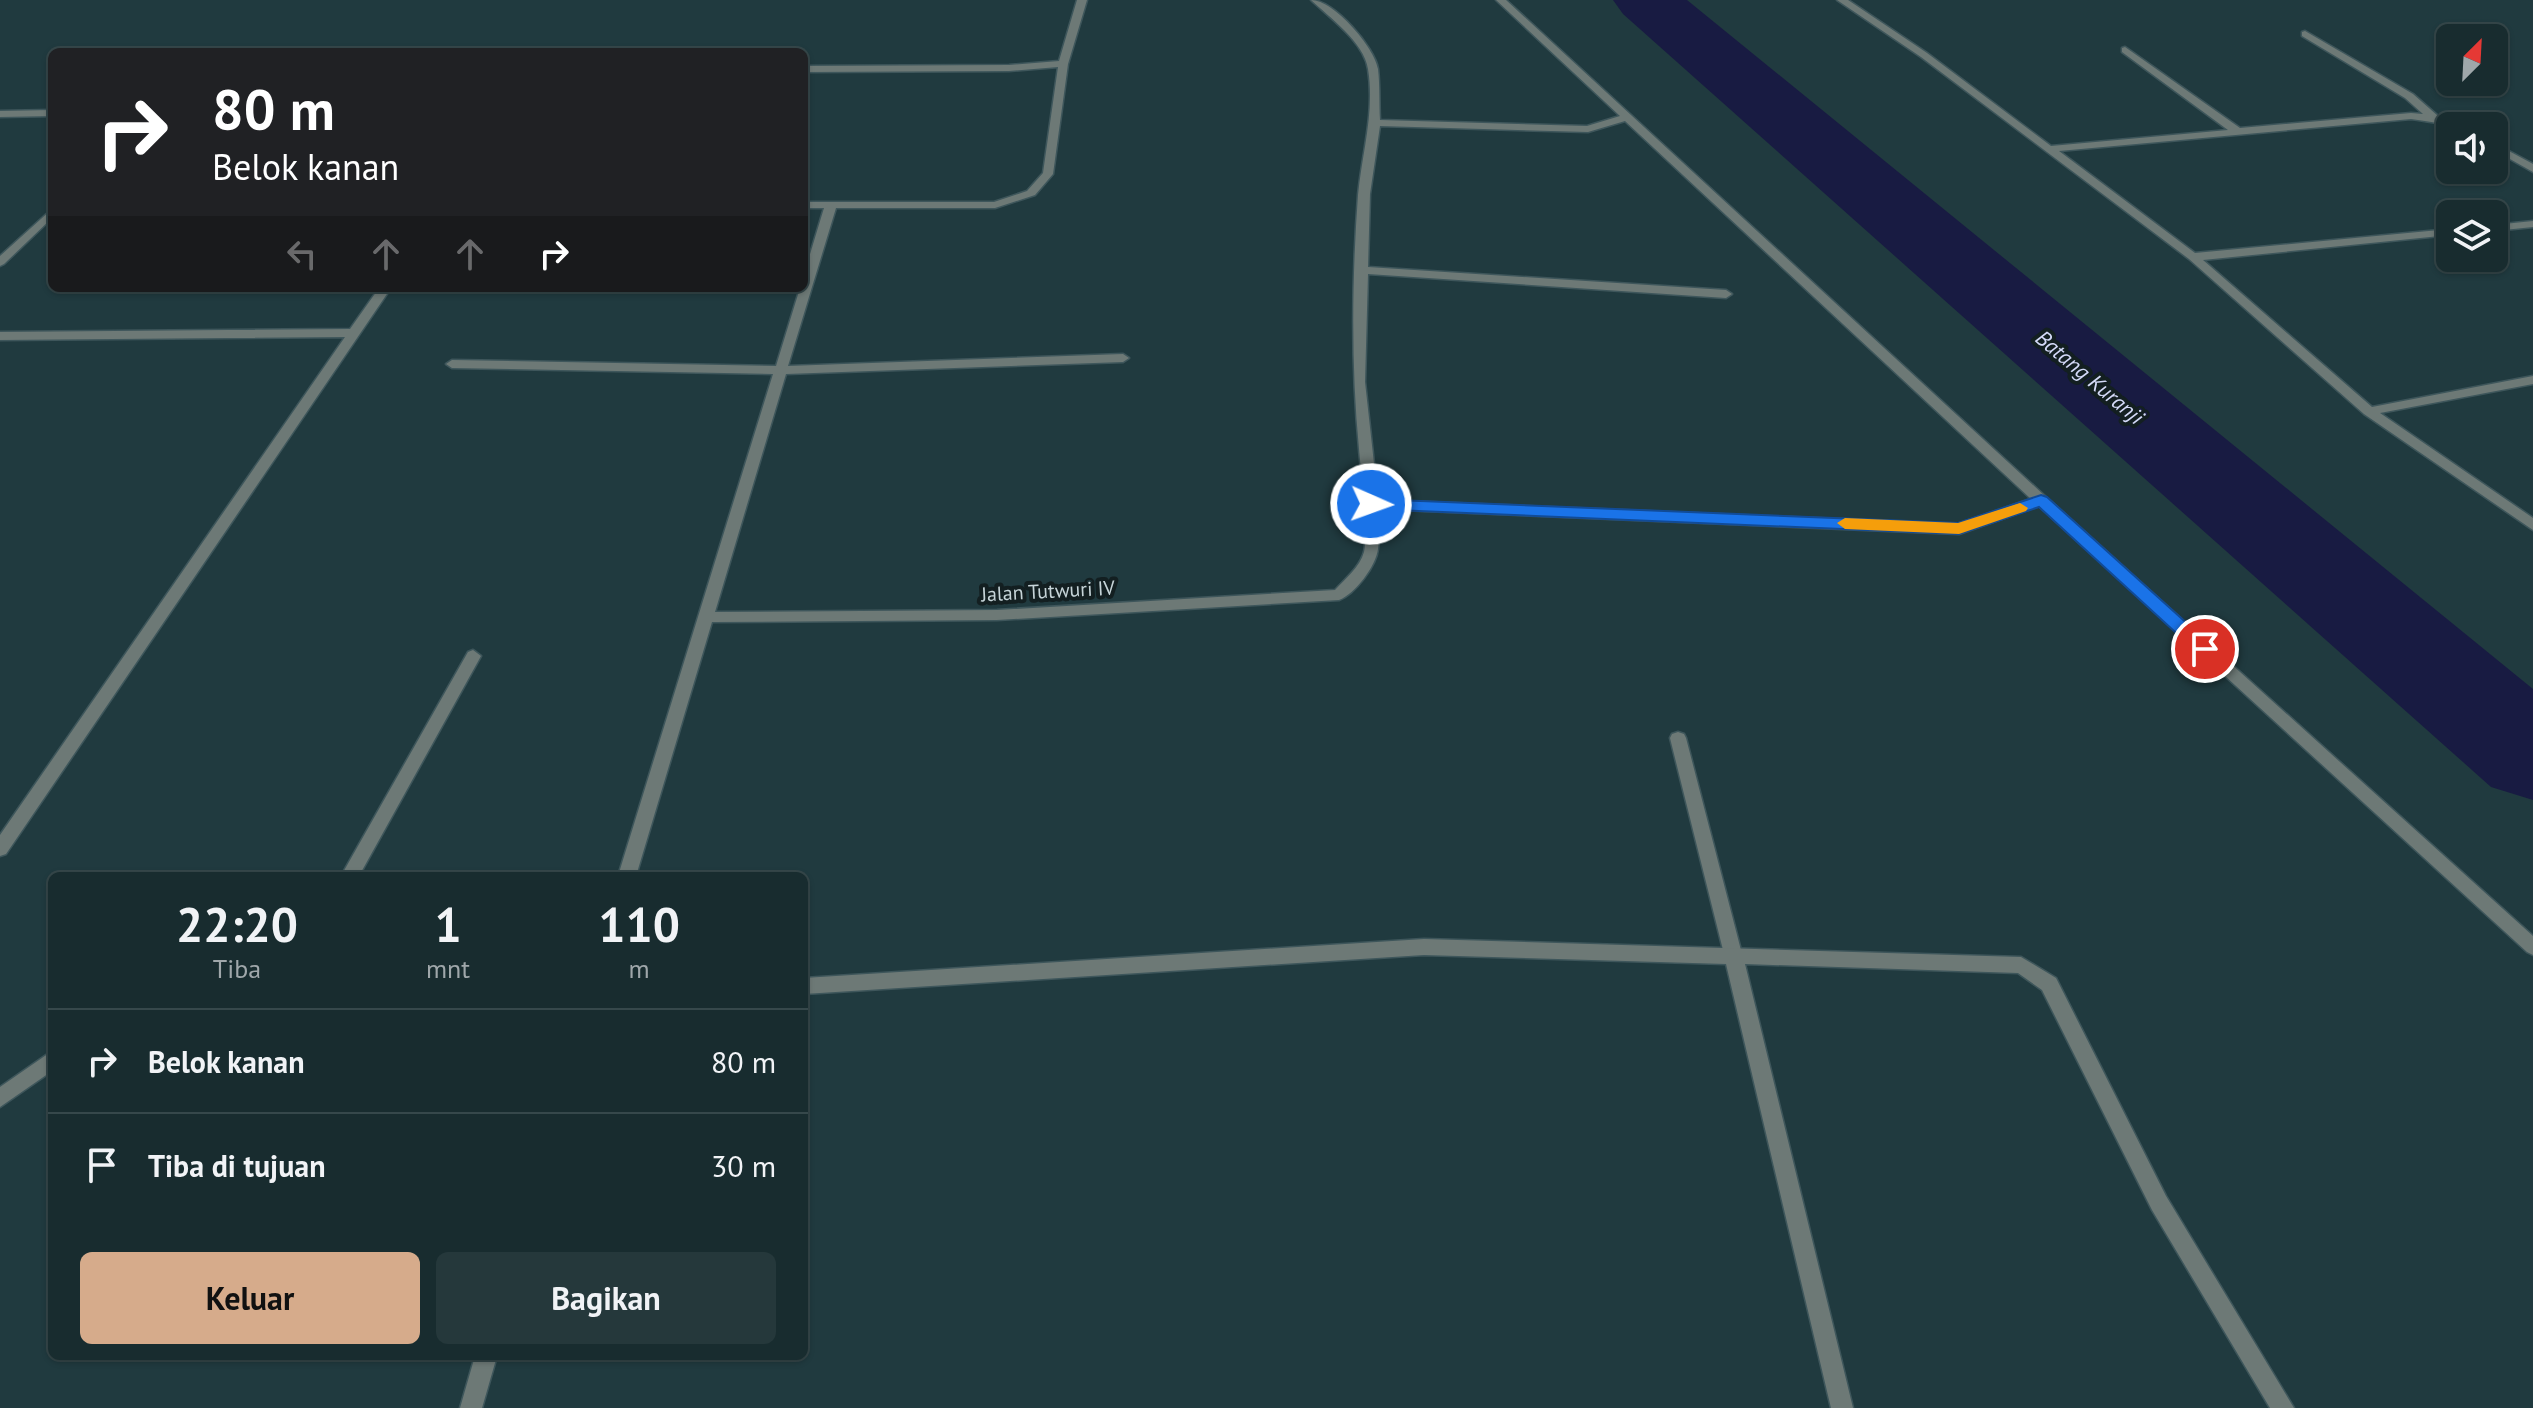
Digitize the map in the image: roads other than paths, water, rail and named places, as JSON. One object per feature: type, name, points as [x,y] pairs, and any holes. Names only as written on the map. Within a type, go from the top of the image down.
[{"type":"street","points":[[808,205],[995,205],[1031,193],[1048,174],[1063,64],[1082,0]]},
{"type":"street","points":[[1316,0],[1337,16],[1368,55],[1373,67],[1375,123],[1364,194],[1359,382],[1371,504],[1959,529],[2041,500]]},
{"type":"street","points":[[1501,0],[2041,500],[2533,947]]},
{"type":"street","points":[[1842,0],[1924,55],[2193,257],[2369,411],[2533,525]]},
{"type":"street","points":[[2305,34],[2409,96],[2434,118]]},
{"type":"street","points":[[2125,50],[2237,131]]},
{"type":"street","points":[[808,69],[1009,68],[1063,64]]},
{"type":"street","points":[[0,114],[48,113]]},
{"type":"street","points":[[2049,149],[2411,116],[2434,118]]},
{"type":"street","points":[[1375,123],[1588,129],[1626,117]]},
{"type":"street","points":[[2508,154],[2533,169]]},
{"type":"street","points":[[808,281],[831,205]]},
{"type":"street","points":[[0,262],[48,216]]},
{"type":"street","points":[[2508,227],[2533,224]]},
{"type":"street","points":[[2193,257],[2436,233]]},
{"type":"street","points":[[1361,270],[1726,294]]},
{"type":"street","points":[[0,849],[382,292]]},
{"type":"street","points":[[628,872],[805,292]]},
{"type":"street","points":[[0,336],[352,333]]},
{"type":"street","points":[[452,364],[781,370],[1123,358]]},
{"type":"street","points":[[2369,411],[2533,380]]},
{"type":"street","name":"Jalan Tutwuri IV","points":[[705,617],[997,615],[1339,595],[1358,575],[1371,552],[1371,504]]},
{"type":"street","points":[[352,872],[473,656]]},
{"type":"street","points":[[1678,738],[1842,1408]]},
{"type":"street","points":[[808,986],[1424,947],[2021,965],[2049,984],[2159,1203],[2283,1408]]},
{"type":"street","points":[[0,1098],[48,1063]]},
{"type":"street","points":[[471,1408],[485,1360]]},
{"type":"waterway","name":"Batang Kuranji","points":[[1646,0],[2533,755]]}]
